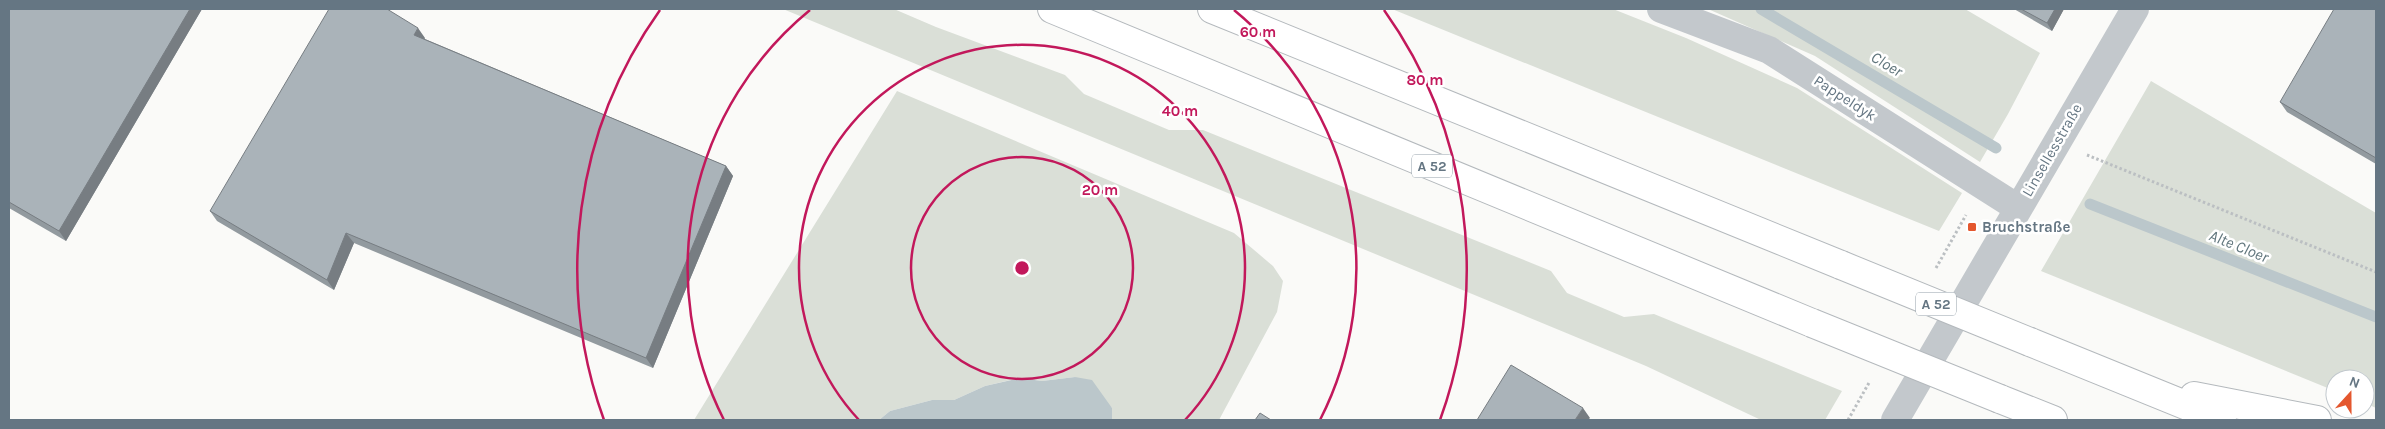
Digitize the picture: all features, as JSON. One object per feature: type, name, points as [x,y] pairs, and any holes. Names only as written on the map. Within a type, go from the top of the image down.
[{"type":"highway","name":"A 52","points":[[1052,9],[1812,323],[2053,420]]},
{"type":"highway","name":"A 52","points":[[1212,9],[2222,420]]},
{"type":"highway","points":[[2137,386],[2317,420]]},
{"type":"street","name":"Pappeldyk","points":[[1661,9],[1769,50],[2018,208]]},
{"type":"street","name":"Linsellesstraße","points":[[1895,420],[2134,9]]},
{"type":"path","points":[[2056,143],[2376,272]]},
{"type":"shaded area","points":[[783,9],[894,9],[936,27],[1065,75],[1084,94],[1169,130],[1203,130],[1551,271],[1567,293],[1624,317],[1654,314],[1842,391],[1825,420],[1761,420],[1646,366]]},
{"type":"shaded area","points":[[1392,9],[1613,9],[1686,38],[1797,88],[1962,193],[1939,231]]},
{"type":"shaded area","points":[[1708,9],[1965,9],[2040,53],[1980,162],[1815,56]]},
{"type":"shaded area","points":[[2151,81],[2376,213],[2376,408],[2375,369],[2325,369],[2325,387],[2041,271]]},
{"type":"shaded area","points":[[897,91],[1234,233],[1273,266],[1283,281],[1277,312],[1219,420],[1112,420],[1112,408],[1075,377],[1042,381],[1019,378],[985,386],[954,400],[932,400],[890,411],[879,420],[694,420]]},
{"type":"shaded area","points":[[1075,377],[1092,380],[1112,408],[1112,420],[879,420],[890,411],[932,400],[954,400],[985,386],[1020,378],[1042,381]]},
{"type":"building","points":[[9,9],[190,9],[59,231],[9,202]]},
{"type":"building","points":[[329,9],[387,9],[418,28],[414,35],[726,166],[646,358],[346,233],[327,280],[210,211]]},
{"type":"building","points":[[2021,9],[2055,9],[2047,23]]},
{"type":"building","points":[[2334,9],[2376,9],[2376,158],[2280,102]]},
{"type":"building","points":[[1511,365],[1583,408],[1575,420],[1477,420]]},
{"type":"building","points":[[1260,413],[1271,420],[1255,420]]},
{"type":"waterway","name":"Cloer","points":[[1761,9],[1996,148]]},
{"type":"waterway","name":"Alte Cloer","points":[[2090,204],[2376,317]]},
{"type":"place","name":"Bruchstraße","points":[[1972,227]]}]
